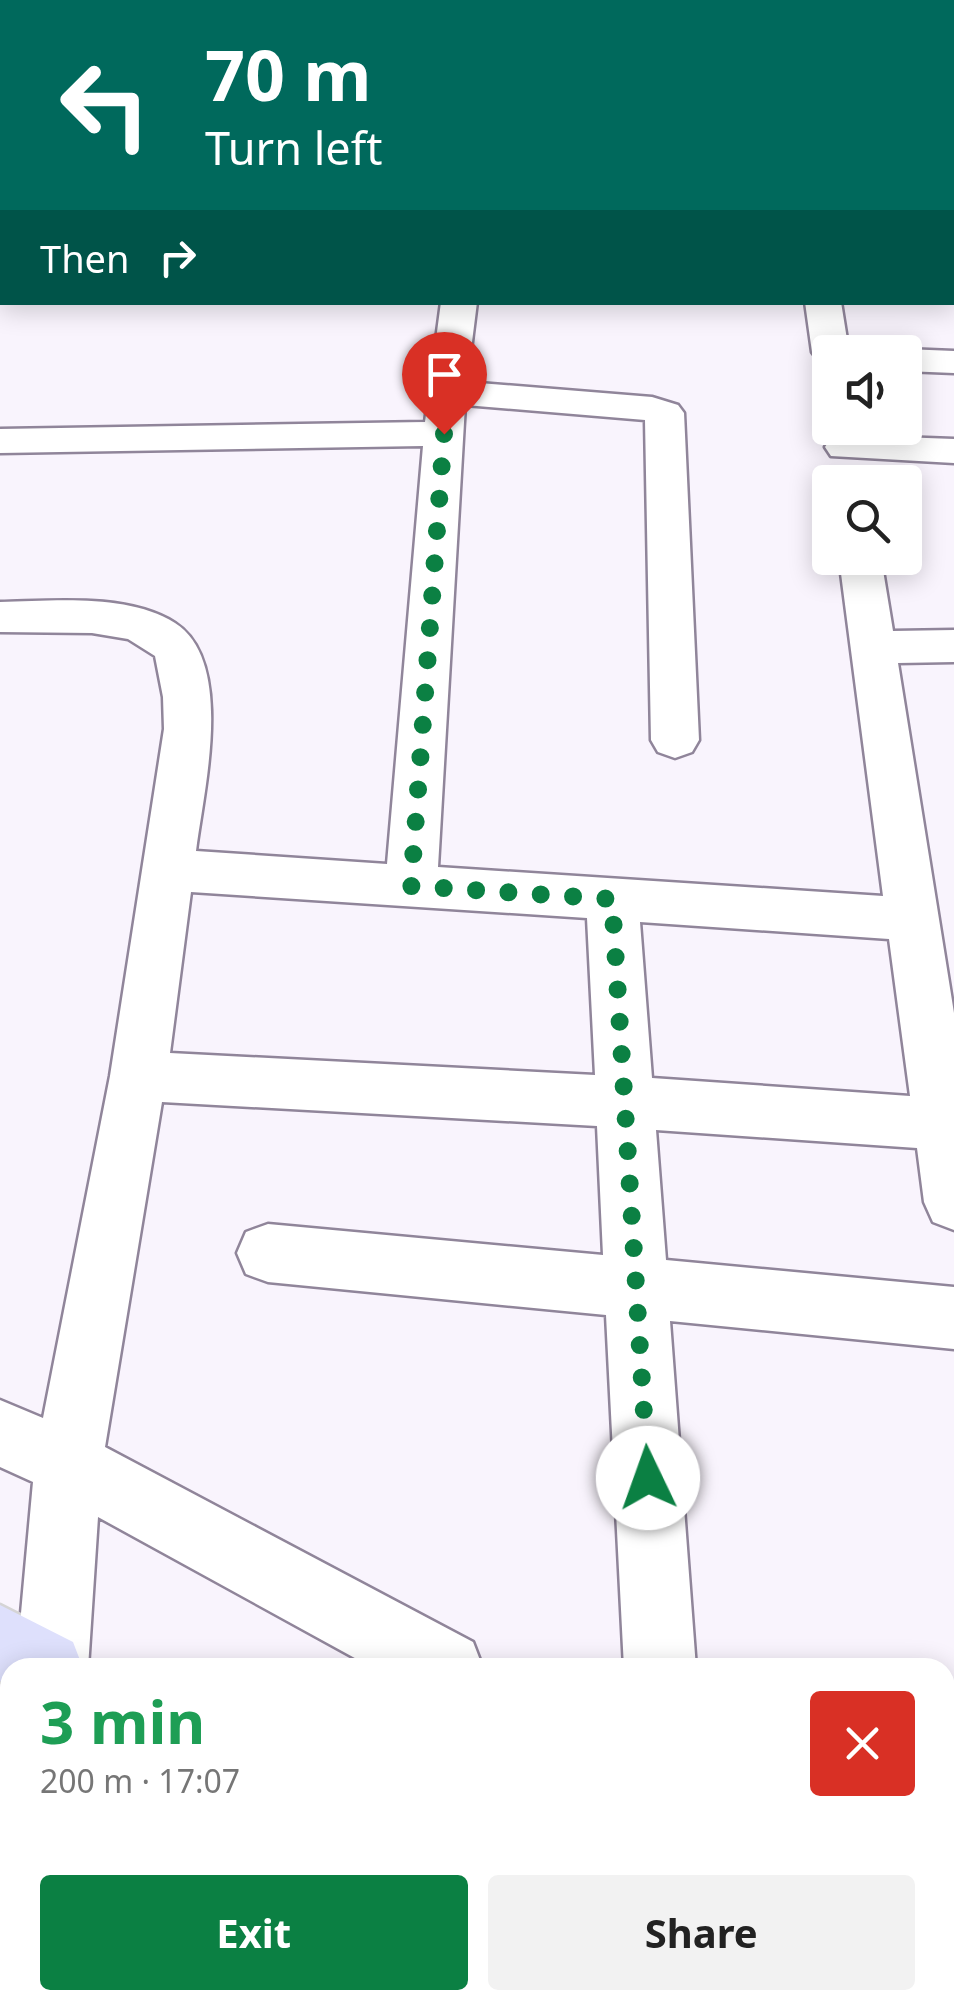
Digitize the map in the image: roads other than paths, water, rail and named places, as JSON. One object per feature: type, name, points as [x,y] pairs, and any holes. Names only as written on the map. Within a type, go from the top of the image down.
[{"type":"main road","points":[[0,1641],[31,1658]]},
{"type":"street","points":[[411,886],[446,413],[459,305]]},
{"type":"street","points":[[823,305],[828,335]]},
{"type":"street","points":[[922,361],[954,362]]},
{"type":"street","points":[[0,441],[446,413],[652,409],[664,414],[675,740]]},
{"type":"street","points":[[845,452],[954,451]]},
{"type":"street","points":[[863,575],[873,646],[925,889],[954,1202]]},
{"type":"street","points":[[0,616],[108,619],[148,628],[172,644],[185,680],[188,729],[138,1076],[68,1464],[50,1658]]},
{"type":"street","points":[[873,646],[954,646]]},
{"type":"street","points":[[168,870],[612,899],[925,889]]},
{"type":"street","points":[[612,899],[659,1658]]},
{"type":"street","points":[[138,1076],[948,1124]]},
{"type":"street","points":[[268,1254],[954,1318]]},
{"type":"street","points":[[0,1433],[68,1464],[428,1658]]}]
